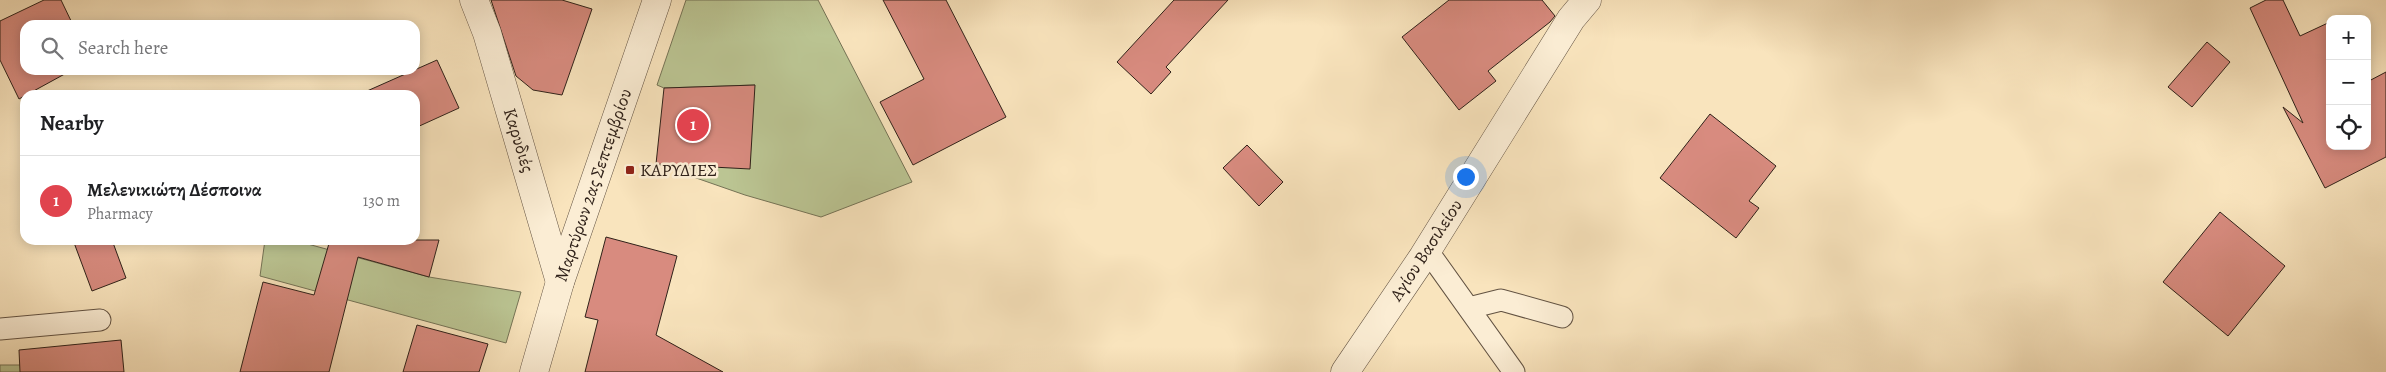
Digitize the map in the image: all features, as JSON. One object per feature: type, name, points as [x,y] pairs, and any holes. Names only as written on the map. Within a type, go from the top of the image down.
[{"type":"street","name":"Καρυδιές","points":[[474,0],[487,33],[560,282]]},
{"type":"street","name":"Μαρτύρων 2ας Σεπτεμβρίου","points":[[534,372],[560,282],[657,0]]},
{"type":"street","name":"Αγίου Βασιλείου","points":[[1345,372],[1427,250],[1571,19],[1587,0]]},
{"type":"lane","points":[[1427,250],[1514,372]]},
{"type":"lane","points":[[1469,308],[1501,300],[1562,317]]},
{"type":"lane","points":[[0,329],[100,320]]},
{"type":"green space","points":[[686,0],[818,0],[912,182],[821,217],[745,195],[656,164],[755,85],[664,88],[657,85]]},
{"type":"green space","points":[[264,245],[311,245],[429,277],[521,292],[506,343],[260,276]]},
{"type":"green space","points":[[0,365],[31,365],[31,372],[0,372]]},
{"type":"building","points":[[44,0],[61,0],[71,20],[20,20],[20,75],[63,75],[35,90],[20,90],[19,99],[0,60],[0,21]]},
{"type":"building","points":[[491,0],[562,0],[592,9],[562,95],[533,90],[516,76]]},
{"type":"building","points":[[883,0],[946,0],[1006,117],[913,165],[880,102],[924,79]]},
{"type":"building","points":[[1174,0],[1228,0],[1166,67],[1171,72],[1151,94],[1117,62]]},
{"type":"building","points":[[1449,0],[1542,0],[1555,16],[1488,71],[1496,81],[1459,110],[1402,37]]},
{"type":"building","points":[[2266,0],[2283,0],[2300,36],[2326,24],[2326,150],[2371,150],[2371,80],[2386,72],[2386,157],[2325,188],[2283,107],[2303,123],[2250,8]]},
{"type":"building","points":[[2207,42],[2230,62],[2192,107],[2168,87]]},
{"type":"building","points":[[437,60],[459,108],[420,126],[420,90],[369,90],[403,75],[420,75],[420,68]]},
{"type":"building","points":[[755,85],[750,169],[656,164],[664,88]]},
{"type":"building","points":[[1710,114],[1776,166],[1749,201],[1759,208],[1736,238],[1660,178]]},
{"type":"building","points":[[1247,145],[1283,182],[1259,206],[1223,168]]},
{"type":"building","points":[[2220,212],[2285,266],[2228,336],[2163,282]]},
{"type":"building","points":[[606,237],[677,256],[656,335],[723,372],[585,372],[598,320],[585,317]]},
{"type":"building","points":[[420,240],[439,240],[429,277],[358,257],[329,372],[240,372],[263,282],[314,295],[329,245],[420,245]]},
{"type":"building","points":[[75,245],[114,245],[126,278],[92,291]]},
{"type":"building","points":[[417,325],[488,344],[479,372],[403,372]]},
{"type":"building","points":[[121,340],[124,372],[20,372],[19,350]]},
{"type":"place","name":"Μελενικιώτη Δέσποινα","points":[[693,125]]},
{"type":"place","name":"ΚΑΡΥΔΙΕΣ","points":[[630,170]]}]
